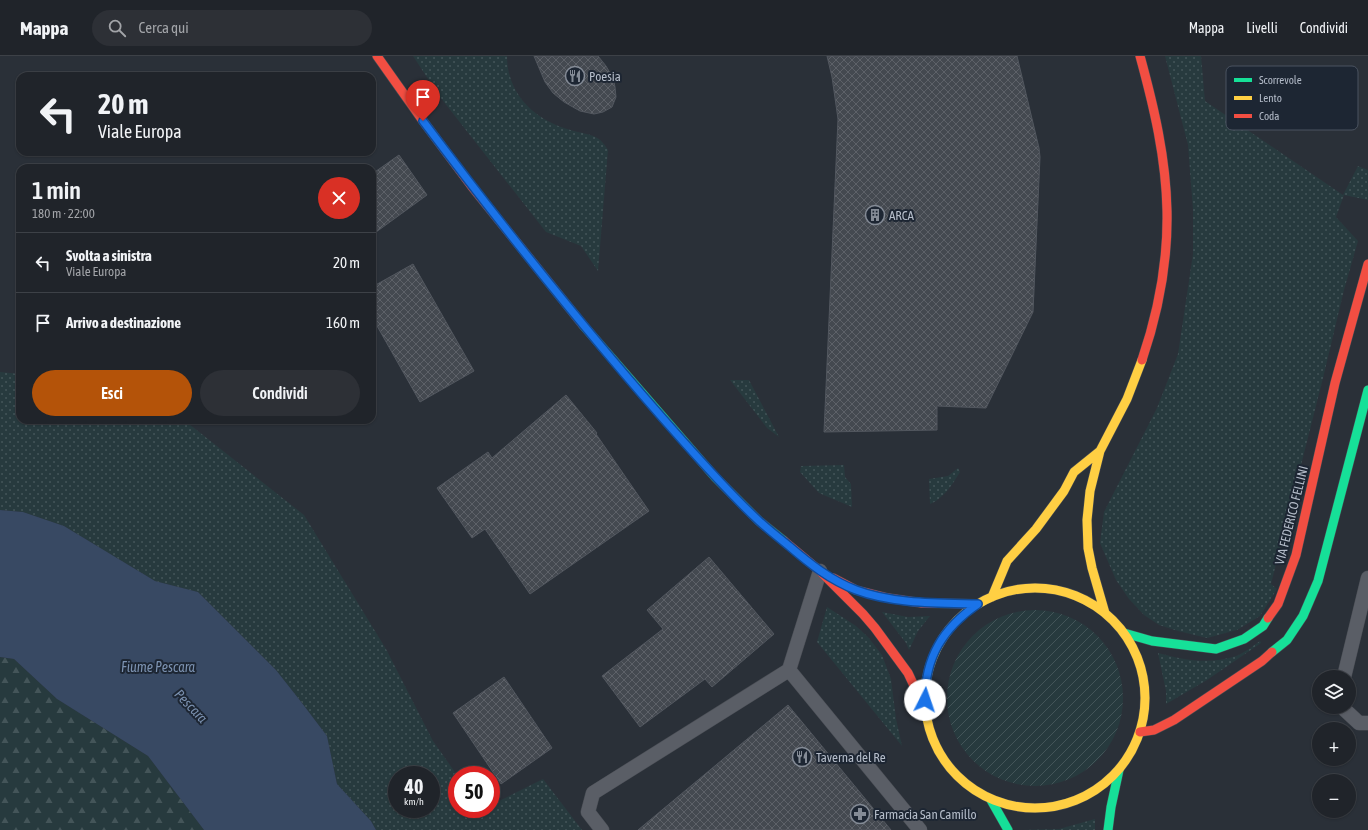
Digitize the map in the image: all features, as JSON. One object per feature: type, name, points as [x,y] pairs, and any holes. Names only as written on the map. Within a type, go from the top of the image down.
[{"type":"main road","points":[[377,56],[473,188],[588,331],[654,408],[715,477],[759,521],[820,571],[876,628],[908,673],[925,709],[929,728],[936,747],[946,764],[958,778],[973,790],[990,800],[1021,808],[1052,808],[1082,799],[1108,781],[1128,759],[1140,732],[1144,712],[1145,691],[1135,651],[1124,633],[1106,614],[1089,602],[1071,594],[1051,589],[1031,588],[1011,591],[992,597],[963,614],[951,626],[941,641],[927,674],[925,709]]},
{"type":"main road","points":[[1106,614],[1090,560],[1088,505],[1092,477],[1100,451],[1123,408],[1140,367],[1153,321],[1165,260],[1167,227],[1164,172],[1156,120],[1140,56]]},
{"type":"main road","name":"VIA FEDERICO FELLINI","points":[[1124,633],[1152,641],[1216,648],[1244,639],[1263,626],[1278,604],[1296,555],[1335,383],[1368,264]]},
{"type":"main road","points":[[1140,732],[1154,730],[1174,720],[1262,662],[1287,640],[1304,616],[1318,581],[1368,390]]},
{"type":"main road","points":[[992,597],[1007,561],[1036,529],[1064,491],[1074,472],[1100,451]]},
{"type":"main road","points":[[820,571],[856,590],[888,598],[922,603],[978,604]]},
{"type":"main road","points":[[1108,830],[1119,770]]},
{"type":"main road","points":[[990,800],[1008,830]]},
{"type":"lane","points":[[602,830],[588,812],[593,793],[789,670],[820,571]]},
{"type":"lane","points":[[1346,670],[1368,578]]},
{"type":"lane","points":[[789,670],[920,830]]},
{"type":"lane","points":[[1349,714],[1359,723],[1368,724]]},
{"type":"green space","points":[[413,56],[507,56],[508,70],[512,83],[518,95],[527,105],[548,121],[560,127],[593,136],[605,145],[608,150],[598,271],[581,246],[546,232],[440,97]]},
{"type":"green space","points":[[1165,56],[1201,56],[1205,101],[1226,115],[1226,130],[1248,130],[1343,195],[1358,166],[1368,170],[1368,200],[1344,195],[1336,217],[1358,241],[1344,290],[1271,584],[1277,589],[1260,616],[1237,630],[1207,638],[1159,625],[1144,615],[1129,599],[1116,580],[1100,543],[1104,512],[1157,408],[1178,354],[1193,254],[1193,210],[1188,145]]},
{"type":"green space","points":[[0,372],[16,374],[16,424],[189,424],[304,515],[386,649],[433,741],[451,766],[448,766],[448,818],[500,818],[500,800],[543,779],[582,830],[376,830],[371,821],[337,784],[327,736],[276,670],[198,592],[155,581],[64,526],[23,512],[0,510]]},
{"type":"green space","points":[[730,380],[749,380],[779,437],[767,428]]},
{"type":"green space","points":[[844,465],[845,477],[851,484],[852,507],[819,493],[800,472],[801,466]]},
{"type":"green space","points":[[958,468],[960,472],[951,486],[939,499],[930,504],[929,479],[948,476]]},
{"type":"green space","points":[[827,607],[856,626],[868,637],[882,655],[891,679],[896,719],[902,746],[817,642]]},
{"type":"green space","points":[[1026,610],[1044,610],[1069,616],[1098,635],[1117,664],[1122,681],[1122,715],[1117,732],[1098,761],[1077,776],[1061,783],[1044,786],[1026,786],[1001,780],[972,761],[957,740],[950,724],[947,707],[947,689],[953,664],[972,635],[993,620],[1009,613]]},
{"type":"green space","points":[[882,612],[908,617],[930,616],[918,631],[909,650],[906,643]]},
{"type":"green space","points":[[1260,641],[1261,643],[1207,680],[1166,704],[1166,691],[1158,653],[1178,658],[1206,661],[1226,659],[1239,655]]},
{"type":"green space","points":[[0,657],[14,659],[57,699],[148,756],[204,830],[0,830]]},
{"type":"green space","points":[[1095,819],[1095,830],[1022,830],[1059,829]]},
{"type":"water","name":"Fiume Pescara","points":[[0,510],[23,512],[64,526],[155,581],[198,592],[276,670],[327,736],[337,784],[371,821],[376,830],[204,830],[148,756],[57,699],[14,659],[0,657]]},
{"type":"building","points":[[534,56],[598,56],[613,78],[616,97],[612,107],[603,112],[594,114],[580,111],[564,102],[553,93],[545,82]]},
{"type":"building","points":[[827,56],[1017,56],[1040,157],[1033,312],[986,408],[937,406],[937,430],[824,432],[838,119],[832,77]]},
{"type":"building","points":[[399,155],[427,195],[376,232],[376,171]]},
{"type":"building","points":[[413,264],[474,371],[420,402],[376,324],[376,285]]},
{"type":"building","points":[[566,395],[597,433],[596,434],[649,511],[530,594],[485,529],[472,538],[437,488],[488,452],[492,458]]},
{"type":"building","points":[[709,557],[774,634],[712,687],[705,679],[640,727],[602,676],[663,629],[647,610]]},
{"type":"building","points":[[504,677],[552,748],[501,784],[500,766],[489,766],[453,713]]},
{"type":"building","points":[[788,705],[891,830],[638,830]]},
{"type":"traffic: fast","points":[[583,325],[715,477],[759,521],[784,541]]},
{"type":"traffic: fast","points":[[1272,652],[1287,640],[1303,616],[1318,581],[1368,390]]},
{"type":"traffic: fast","points":[[1124,633],[1152,641],[1216,649],[1244,639],[1263,626],[1268,618]]},
{"type":"traffic: fast","points":[[1108,830],[1119,770]]},
{"type":"traffic: fast","points":[[991,800],[1008,830]]},
{"type":"traffic: slow","points":[[1105,613],[1088,548],[1087,520],[1090,491],[1100,451],[1127,399],[1142,360]]},
{"type":"traffic: slow","points":[[992,597],[1007,561],[1036,529],[1064,491],[1074,472],[1100,451]]},
{"type":"traffic: slow","points":[[1024,588],[1046,588],[1067,592],[1077,596],[1096,606],[1113,620],[1127,637],[1137,656],[1143,676],[1145,698],[1143,720],[1137,740],[1127,759],[1113,776],[1096,790],[1067,804],[1046,808],[1024,808],[1003,804],[983,795],[965,783],[950,768],[938,750],[929,730],[925,709],[925,687],[929,666],[938,646],[950,628],[965,613],[983,601],[1003,592],[1024,588]]},
{"type":"traffic: jam","points":[[377,56],[473,188],[583,325]]},
{"type":"traffic: jam","points":[[1140,56],[1150,94],[1162,152],[1167,211],[1166,249],[1161,287],[1153,324],[1142,360]]},
{"type":"traffic: jam","points":[[1268,618],[1278,604],[1296,555],[1335,383],[1368,264]]},
{"type":"traffic: jam","points":[[784,541],[820,571],[875,628],[908,673],[925,709]]},
{"type":"traffic: jam","points":[[833,578],[856,590],[888,598],[922,603],[978,604]]},
{"type":"traffic: jam","points":[[1140,732],[1154,730],[1174,720],[1262,661],[1272,652]]},
{"type":"place","name":"Poesia","points":[[575,76]]},
{"type":"place","name":"ARCA","points":[[875,215]]},
{"type":"place","name":"Taverna del Re","points":[[802,757]]},
{"type":"place","name":"Farmacia San Camillo","points":[[860,814]]},
{"type":"route","points":[[423,121],[473,188],[588,331],[715,477],[759,521],[820,571],[856,590],[888,598],[922,603],[978,604],[963,614],[951,626],[941,641],[927,674],[925,700]]},
{"type":"water label","name":"Pescara","points":[[191,706]]}]
